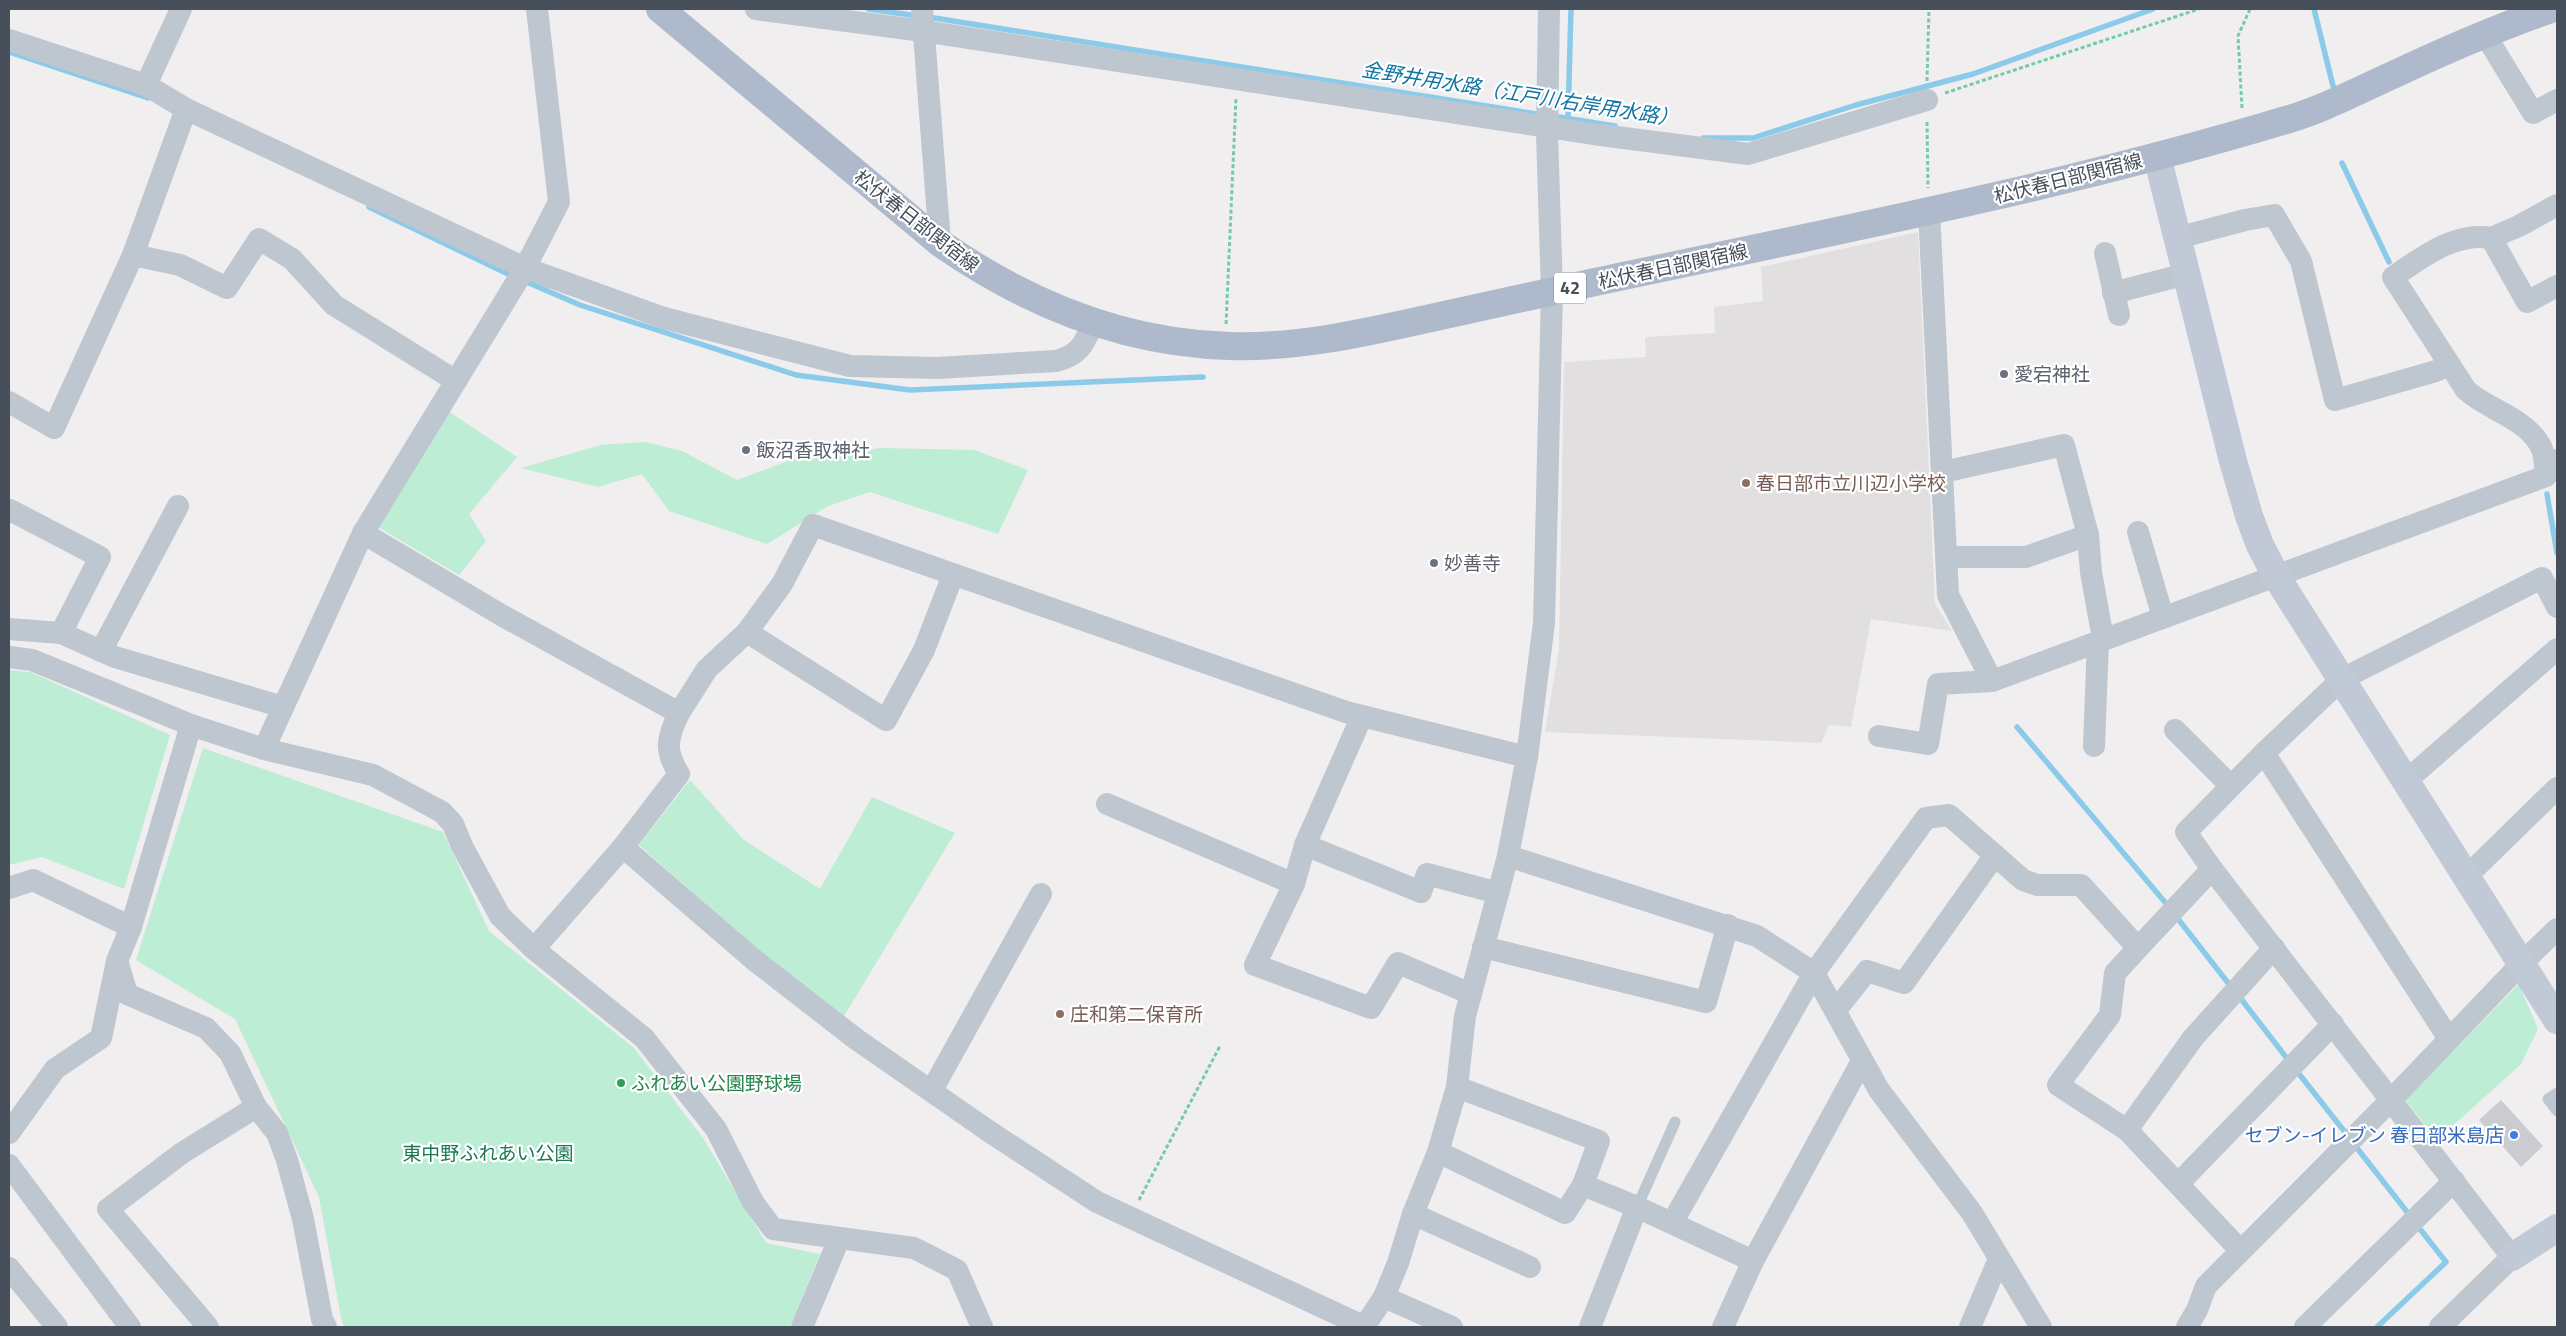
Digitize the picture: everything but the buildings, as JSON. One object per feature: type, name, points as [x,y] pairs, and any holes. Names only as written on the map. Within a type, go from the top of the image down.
[{"type":"main road","name":"松伏春日部関宿線","points":[[660,9],[940,243],[980,271],[1022,294],[1093,323],[1177,341],[1229,346],[1286,345],[1333,338],[1929,211],[2157,156],[2290,119],[2326,105],[2484,33],[2551,9]]},
{"type":"street","points":[[146,85],[181,9]]},
{"type":"street","points":[[264,749],[363,533],[525,268],[559,202],[536,9]]},
{"type":"street","points":[[756,9],[923,31],[1237,80],[1748,154],[1927,100]]},
{"type":"street","points":[[922,9],[940,243]]},
{"type":"street","points":[[623,847],[753,959],[856,1039],[990,1132],[1097,1202],[1364,1327],[1384,1297],[1413,1214],[1438,1152],[1457,1086],[1465,1016],[1508,856],[1526,757],[1544,624],[1552,292],[1547,126],[1549,9]]},
{"type":"street","points":[[2484,33],[2533,113],[2557,100]]},
{"type":"street","points":[[9,40],[146,85],[186,110],[525,268],[664,318],[850,366],[936,368],[1056,362],[1072,357],[1086,341],[1093,323]]},
{"type":"street","points":[[9,402],[54,428],[133,255],[186,110]]},
{"type":"street","points":[[2157,156],[2249,516],[2260,545],[2276,576],[2557,1020]]},
{"type":"street","points":[[1879,736],[1928,744],[1938,684],[1992,681],[2276,576],[2552,468],[2530,433],[2515,420],[2476,399],[2466,390],[2393,277],[2438,248],[2471,237],[2491,238],[2557,205]]},
{"type":"street","points":[[1929,211],[1948,595],[1992,681]]},
{"type":"street","points":[[2177,238],[2245,220],[2274,215],[2301,260],[2334,400],[2436,371],[2450,365]]},
{"type":"street","points":[[133,255],[180,265],[227,288],[259,238],[292,259],[334,305],[456,382]]},
{"type":"street","points":[[2491,238],[2527,302],[2557,286]]},
{"type":"street","points":[[2105,253],[2119,315]]},
{"type":"street","points":[[2114,293],[2186,274]]},
{"type":"street","points":[[1943,472],[2064,445],[2088,535],[2091,572],[2101,640],[2094,746]]},
{"type":"street","points":[[101,650],[178,506]]},
{"type":"street","points":[[9,512],[10,510],[100,556],[62,633]]},
{"type":"street","points":[[534,950],[623,847],[679,774],[669,758],[669,733],[679,713],[707,669],[746,632],[782,584],[813,524],[954,575],[1362,716],[1526,757]]},
{"type":"street","points":[[2138,532],[2163,617]]},
{"type":"street","points":[[363,533],[503,616],[679,713]]},
{"type":"street","points":[[1947,557],[2026,557],[2088,535]]},
{"type":"street","points":[[746,632],[886,720],[924,650],[954,575]]},
{"type":"street","points":[[2512,1257],[2392,1099],[2212,869],[2186,832],[2264,752],[2342,679],[2542,578],[2557,607]]},
{"type":"street","points":[[9,628],[62,633],[101,650],[283,708]]},
{"type":"street","points":[[2406,780],[2557,649]]},
{"type":"street","points":[[9,657],[32,660],[191,725],[264,749],[373,775],[442,812],[453,824],[462,846],[500,916],[534,950],[644,1038],[716,1129],[753,1202],[773,1229],[914,1248],[957,1270],[982,1327]]},
{"type":"street","points":[[1362,716],[1305,846],[1294,884],[1255,964],[1371,1008],[1398,963],[1471,994]]},
{"type":"street","points":[[9,1134],[55,1069],[101,1038],[118,961],[131,927],[191,725]]},
{"type":"street","points":[[2175,730],[2231,786]]},
{"type":"street","points":[[2264,752],[2449,1039]]},
{"type":"street","points":[[2467,876],[2557,788]]},
{"type":"street","points":[[1107,804],[1294,884]]},
{"type":"street","points":[[1672,1223],[1814,972],[1926,818],[1949,815],[2022,880],[2037,885],[2081,885],[2138,948]]},
{"type":"street","points":[[1305,846],[1421,892],[1427,874],[1498,893]]},
{"type":"street","points":[[1836,1010],[1867,972],[1904,983],[1994,855]]},
{"type":"street","points":[[1508,856],[1728,925],[1757,936],[1814,972],[1879,1090],[1972,1213],[2041,1327]]},
{"type":"street","points":[[2212,869],[2115,974],[2110,1015],[2058,1085],[2127,1130],[2240,1250]]},
{"type":"street","points":[[9,888],[33,880],[131,927]]},
{"type":"street","points":[[932,1090],[1041,894]]},
{"type":"street","points":[[1483,947],[1706,1002],[1728,925]]},
{"type":"street","points":[[2186,1327],[2197,1310],[2206,1286],[2392,1099],[2557,929]]},
{"type":"street","points":[[2127,1130],[2193,1038],[2274,948]]},
{"type":"street","points":[[118,961],[127,994],[206,1028],[230,1053],[256,1107],[277,1133],[287,1160],[303,1219],[322,1319],[326,1327]]},
{"type":"street","points":[[2178,1184],[2333,1024]]},
{"type":"street","points":[[1724,1327],[1753,1261],[1862,1061]]},
{"type":"street","points":[[1438,1152],[1565,1213],[1583,1185],[1598,1141],[1457,1086]]},
{"type":"street","points":[[208,1327],[108,1209],[182,1153],[256,1107]]},
{"type":"street","points":[[9,1165],[130,1327]]},
{"type":"street","points":[[2305,1327],[2454,1181]]},
{"type":"street","points":[[1583,1185],[1637,1207],[1753,1261]]},
{"type":"street","points":[[1590,1327],[1637,1207]]},
{"type":"street","points":[[1413,1214],[1530,1267]]},
{"type":"street","points":[[2440,1327],[2512,1257],[2557,1228]]},
{"type":"street","points":[[802,1327],[839,1239]]},
{"type":"street","points":[[1970,1327],[1999,1260]]},
{"type":"street","points":[[9,1268],[57,1327]]},
{"type":"street","points":[[1384,1297],[1452,1327]]},
{"type":"lane","points":[[2553,1096],[2557,1111]]},
{"type":"lane","points":[[1637,1207],[1676,1122]]},
{"type":"path","points":[[1927,73],[1929,9]]},
{"type":"path","points":[[1929,211],[1927,100],[2198,9]]},
{"type":"path","points":[[2243,132],[2238,36],[2250,9]]},
{"type":"path","points":[[1229,346],[1226,329],[1237,80]]},
{"type":"path","points":[[1130,1217],[1220,1046]]},
{"type":"shaded area","name":"春日部市立川辺小学校","points":[[1918,232],[1935,604],[1952,631],[1871,619],[1851,727],[1829,725],[1821,743],[1545,732],[1559,649],[1564,362],[1646,357],[1645,337],[1715,333],[1714,307],[1763,301],[1761,267]]},
{"type":"green space","points":[[448,411],[517,457],[469,514],[486,541],[459,575],[378,527]]},
{"type":"green space","points":[[645,442],[682,451],[737,480],[793,459],[881,448],[974,450],[1028,470],[998,534],[870,492],[828,506],[767,544],[669,511],[642,474],[598,487],[521,468],[601,445]]},
{"type":"green space","points":[[9,670],[30,672],[170,735],[124,889],[42,857],[9,865]]},
{"type":"green space","name":"東中野ふれあい公園","points":[[203,748],[443,832],[489,931],[634,1048],[703,1138],[766,1243],[820,1254],[790,1327],[345,1327],[342,1323],[319,1197],[235,1019],[136,960]]},
{"type":"green space","points":[[690,780],[744,840],[820,889],[872,797],[955,833],[844,1016],[757,949],[639,845]]},
{"type":"green space","points":[[2519,984],[2538,1029],[2521,1064],[2437,1140],[2405,1100]]},
{"type":"waterway","name":"金野井用水路（江戸川右岸用水路）","points":[[868,9],[918,16]]},
{"type":"waterway","points":[[1568,118],[1571,9]]},
{"type":"waterway","name":"金野井用水路（江戸川右岸用水路）","points":[[1703,138],[1753,138],[1856,105],[1973,74],[2153,9]]},
{"type":"waterway","points":[[2314,9],[2333,86]]},
{"type":"waterway","name":"金野井用水路（江戸川右岸用水路）","points":[[928,17],[1543,115]]},
{"type":"waterway","points":[[9,52],[148,98]]},
{"type":"waterway","name":"金野井用水路（江戸川右岸用水路）","points":[[1552,116],[1615,126]]},
{"type":"waterway","points":[[2342,163],[2389,262]]},
{"type":"waterway","points":[[369,207],[514,277]]},
{"type":"waterway","points":[[522,280],[580,305],[796,375],[910,390],[1203,377]]},
{"type":"waterway","points":[[2547,494],[2557,553]]},
{"type":"waterway","points":[[2017,727],[2169,907]]},
{"type":"waterway","points":[[2175,915],[2232,988]]},
{"type":"waterway","points":[[2238,995],[2289,1061]]},
{"type":"waterway","points":[[2296,1070],[2348,1136]]},
{"type":"waterway","points":[[2353,1143],[2411,1217]]},
{"type":"waterway","points":[[2377,1327],[2446,1262],[2416,1224]]},
{"type":"place","name":"愛宕神社","points":[[2004,374]]},
{"type":"place","name":"飯沼香取神社","points":[[746,450]]},
{"type":"place","name":"春日部市立川辺小学校","points":[[1746,483]]},
{"type":"place","name":"妙善寺","points":[[1434,563]]},
{"type":"place","name":"庄和第二保育所","points":[[1060,1014]]},
{"type":"place","name":"ふれあい公園野球場","points":[[621,1083]]},
{"type":"place","name":"セブン-イレブン 春日部米島店","points":[[2514,1135]]}]
